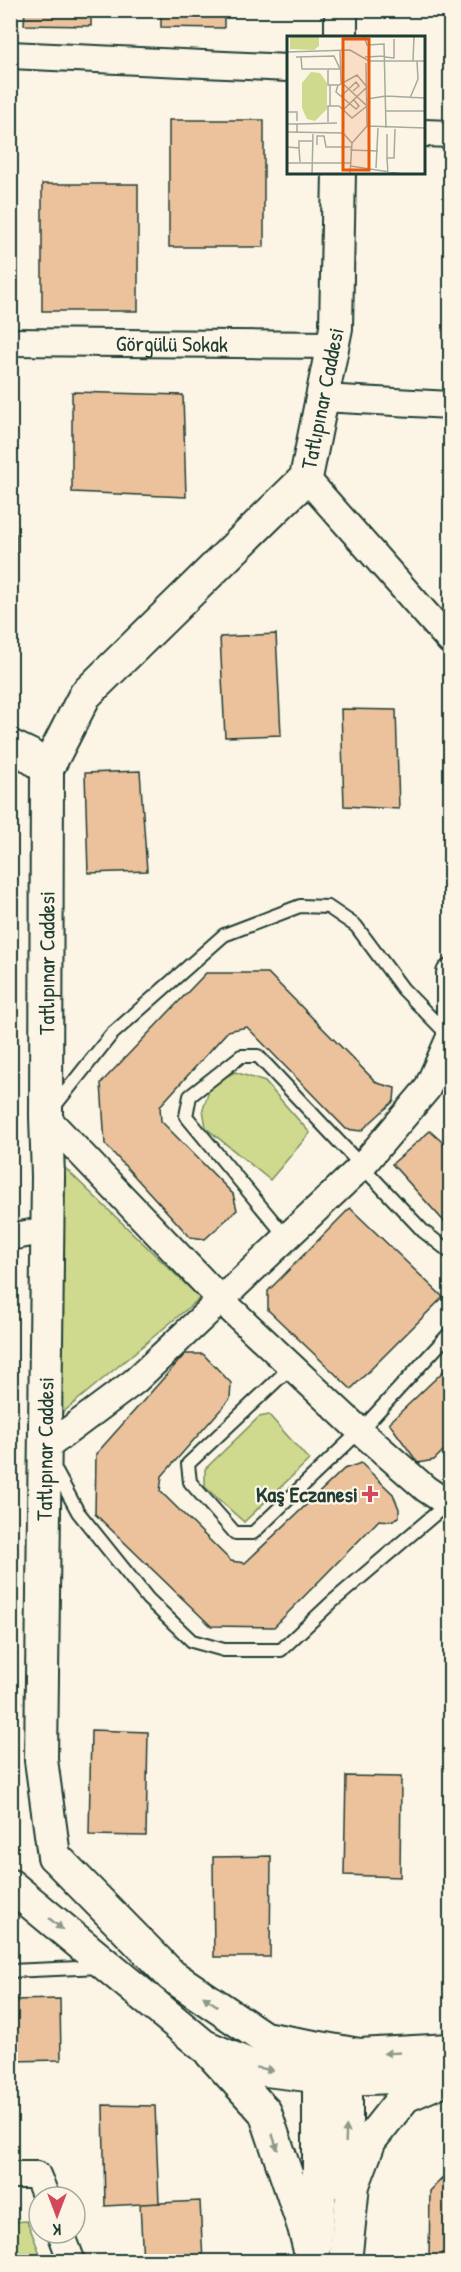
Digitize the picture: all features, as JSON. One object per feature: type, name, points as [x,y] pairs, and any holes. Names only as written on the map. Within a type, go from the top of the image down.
[{"type":"street","points":[[341,10],[341,36]]},
{"type":"street","points":[[10,55],[287,68]]},
{"type":"street","points":[[425,133],[450,134]]},
{"type":"street","name":"Tatlıpınar Caddesi","points":[[54,1856],[41,1760],[47,1230],[47,769],[85,695],[306,478],[336,328],[339,174]]},
{"type":"street","name":"Görgülü Sokak","points":[[10,342],[333,345]]},
{"type":"street","points":[[322,398],[450,405]]},
{"type":"street","points":[[306,478],[450,641]]},
{"type":"street","points":[[10,746],[29,755],[47,769]]},
{"type":"street","points":[[44,1449],[135,1381],[361,1167],[427,1089],[450,1037],[450,974]]},
{"type":"street","points":[[46,1117],[222,1300],[360,1431],[426,1489],[450,1503]]},
{"type":"street","points":[[10,1237],[47,1230]]},
{"type":"street","points":[[314,2262],[265,2112],[204,2046],[11,1886],[54,1856],[172,1976],[264,2038],[333,2064],[359,2055],[450,2050]]},
{"type":"street","points":[[204,2046],[258,2069],[333,2064],[450,2076]]},
{"type":"street","points":[[333,2064],[345,2165],[347,2248]]},
{"type":"street","points":[[314,2262],[333,2064]]},
{"type":"street","points":[[347,2248],[353,2185],[370,2140],[405,2096],[450,2076]]},
{"type":"street","points":[[10,2175],[37,2175],[41,2185]]},
{"type":"street","points":[[66,2245],[72,2262]]},
{"type":"lane","points":[[46,1117],[111,1035],[224,935],[300,906],[328,907],[356,926],[403,989],[450,1037]]},
{"type":"lane","points":[[287,1238],[186,1116],[190,1096],[241,1056],[258,1056],[423,1231],[450,1252]]},
{"type":"lane","points":[[292,1366],[188,1464],[190,1482],[235,1533],[253,1533],[360,1431],[450,1333]]},
{"type":"lane","points":[[44,1449],[78,1512],[148,1599],[192,1641],[224,1650],[281,1650],[332,1602],[450,1503]]},
{"type":"lane","points":[[10,1971],[109,1967]]},
{"type":"green space","points":[[235,1072],[265,1082],[310,1133],[270,1180],[206,1128],[203,1109],[211,1084]]},
{"type":"green space","points":[[64,1167],[200,1298],[61,1414]]},
{"type":"green space","points":[[269,1415],[309,1460],[244,1522],[205,1487],[205,1469],[259,1417]]},
{"type":"green space","points":[[27,2221],[27,2245],[37,2245],[43,2261],[11,2261],[11,2222]]},
{"type":"building","points":[[25,10],[91,10],[91,26],[24,25]]},
{"type":"building","points":[[161,10],[224,10],[224,28],[161,27]]},
{"type":"building","points":[[10,113],[15,113],[15,245],[10,245]]},
{"type":"building","points":[[169,120],[264,120],[264,247],[169,247]]},
{"type":"building","points":[[42,184],[138,184],[138,311],[42,311]]},
{"type":"building","points":[[72,392],[183,395],[186,497],[72,492]]},
{"type":"building","points":[[10,534],[16,534],[16,626],[10,626]]},
{"type":"building","points":[[276,634],[281,735],[225,737],[220,637]]},
{"type":"building","points":[[341,709],[396,710],[399,809],[344,806]]},
{"type":"building","points":[[140,771],[147,871],[88,873],[85,773]]},
{"type":"building","points":[[206,973],[268,973],[377,1083],[395,1088],[394,1101],[361,1131],[346,1129],[247,1027],[228,1031],[160,1106],[161,1121],[233,1194],[237,1210],[205,1239],[190,1237],[105,1144],[101,1083]]},
{"type":"building","points":[[430,1131],[450,1149],[450,1228],[392,1164]]},
{"type":"building","points":[[350,1208],[443,1297],[351,1389],[268,1310],[268,1291]]},
{"type":"building","points":[[10,1305],[12,1305],[12,1335],[10,1335]]},
{"type":"building","points":[[185,1354],[203,1354],[231,1383],[230,1399],[162,1476],[160,1491],[231,1561],[245,1563],[344,1469],[361,1463],[393,1494],[399,1509],[399,1517],[391,1521],[379,1520],[274,1627],[211,1626],[95,1514],[96,1454]]},
{"type":"building","points":[[450,1365],[450,1444],[434,1460],[418,1463],[389,1423]]},
{"type":"building","points":[[91,1730],[148,1732],[146,1836],[89,1835]]},
{"type":"building","points":[[346,1776],[401,1777],[400,1877],[344,1875]]},
{"type":"building","points":[[271,1856],[270,1957],[214,1957],[213,1857]]},
{"type":"building","points":[[60,1999],[61,2060],[10,2061],[10,2000]]},
{"type":"building","points":[[103,2105],[155,2106],[159,2203],[105,2206]]},
{"type":"building","points":[[450,2170],[450,2262],[429,2262],[430,2191]]},
{"type":"building","points":[[200,2201],[203,2262],[143,2262],[140,2204]]},
{"type":"place","name":"Kaş Eczanesi","points":[[370,1494]]}]
